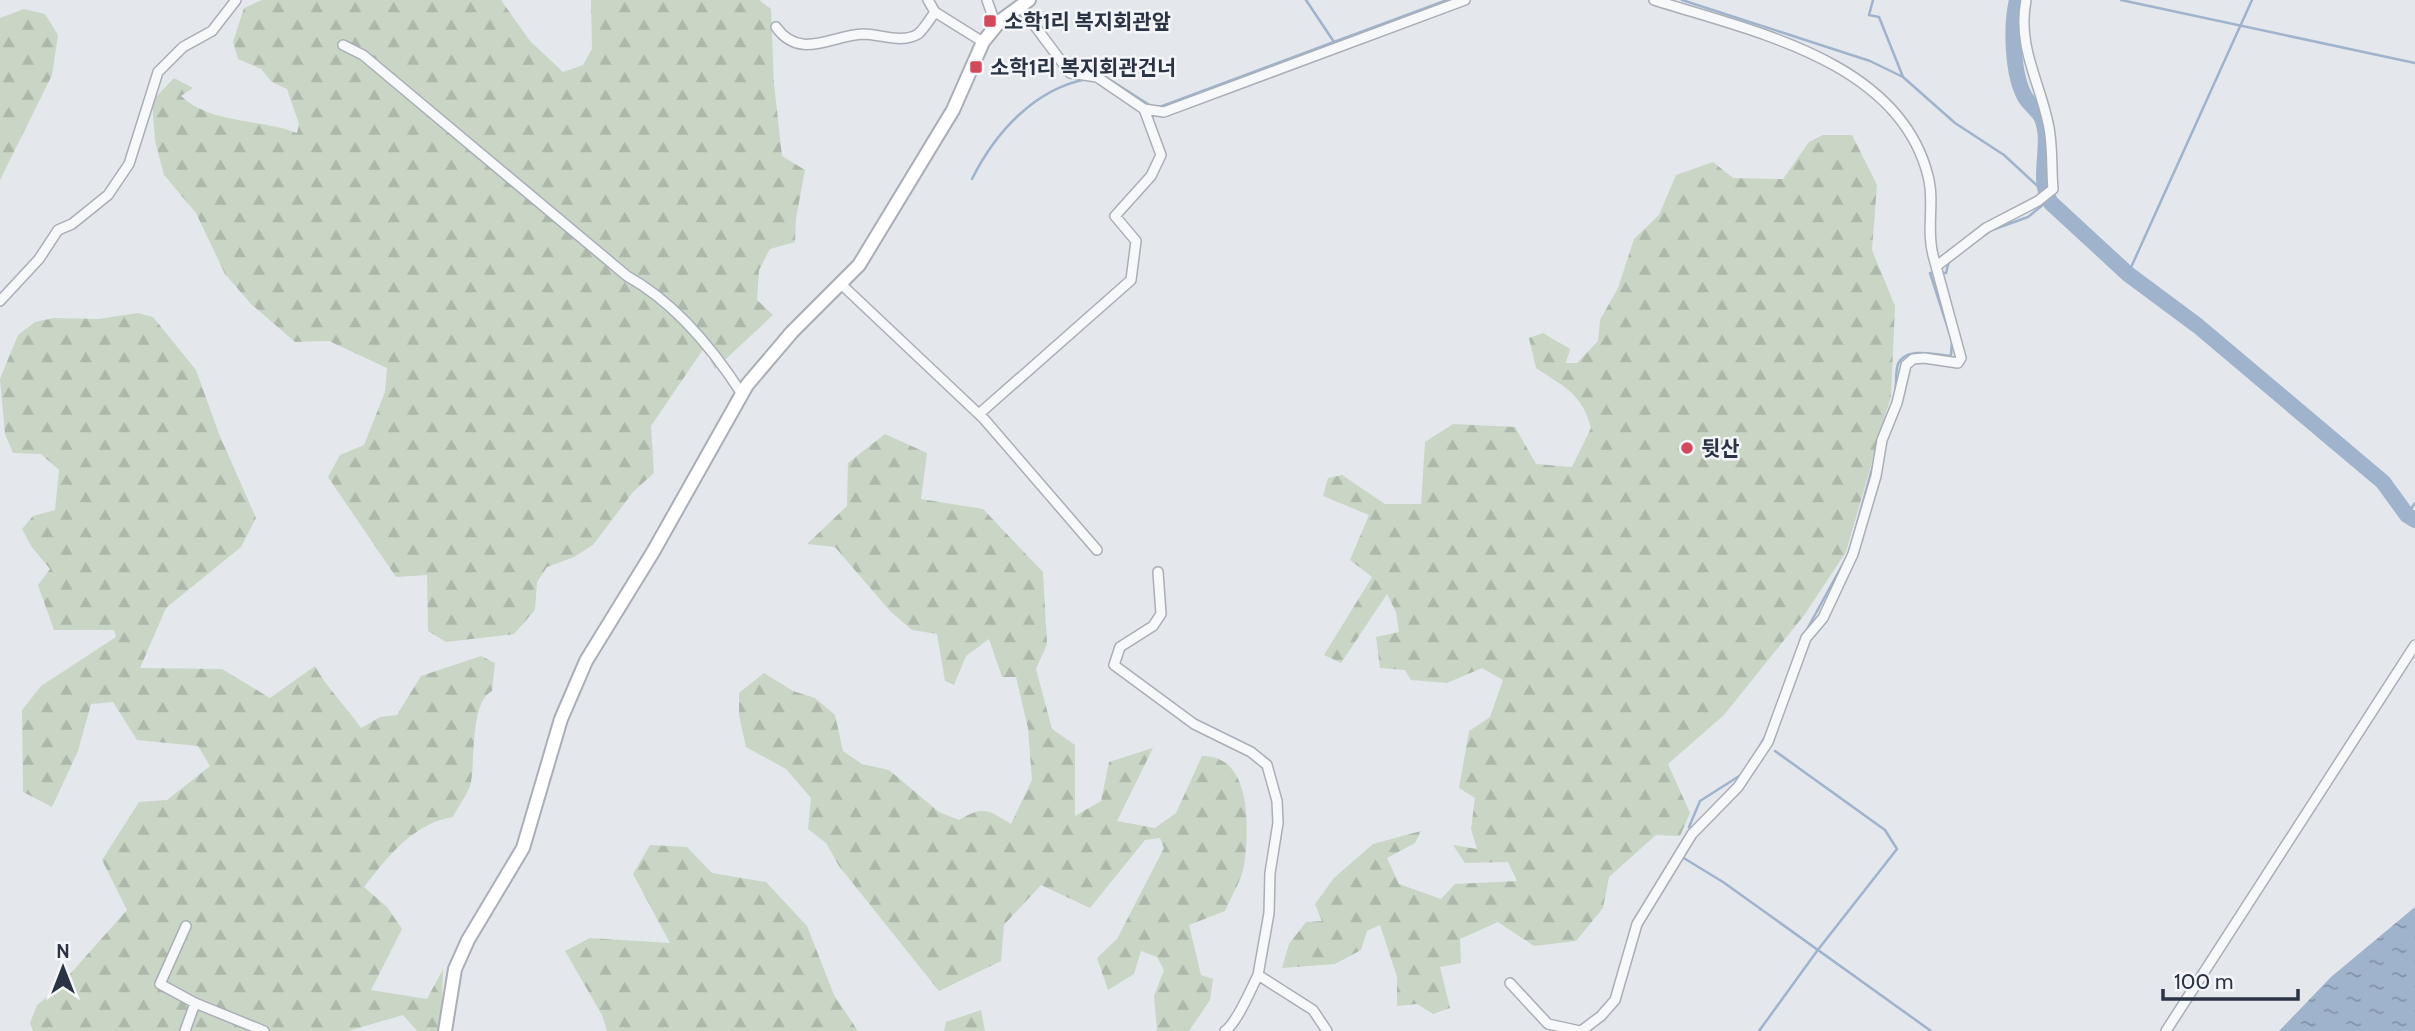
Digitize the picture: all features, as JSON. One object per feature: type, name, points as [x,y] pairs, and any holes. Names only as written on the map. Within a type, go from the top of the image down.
[{"type":"street","points":[[0,301],[39,260],[58,230],[72,224],[108,195],[129,163],[158,72],[183,47],[212,31],[230,4],[236,0]]},
{"type":"street","points":[[928,0],[935,12],[983,42]]},
{"type":"street","points":[[988,0],[994,20],[992,30]]},
{"type":"street","points":[[445,1031],[455,969],[468,940],[523,848],[561,719],[577,681],[742,394],[792,332],[841,284],[879,235],[953,110],[983,42],[992,30],[1025,3],[1070,74],[1097,77],[1144,109],[1164,112],[1465,0]]},
{"type":"street","points":[[1510,983],[1548,1024],[1581,1031],[1601,1016],[1615,1000],[1637,923],[1692,834],[1738,788],[1768,742],[1806,638],[1823,618],[1853,554],[1882,440],[1897,402],[1906,365],[1913,359],[1958,363],[1961,358],[1932,246],[1928,176],[1912,138],[1887,104],[1830,60],[1654,0]]},
{"type":"street","points":[[1938,265],[1986,228],[2038,201],[2053,189],[2049,125],[2025,50],[2022,30],[2026,0]]},
{"type":"street","points":[[776,27],[790,41],[818,46],[861,34],[907,37],[918,33],[935,12]]},
{"type":"street","points":[[343,45],[363,55],[627,276],[644,286],[699,336],[742,394]]},
{"type":"street","points":[[979,414],[1131,280],[1136,240],[1115,216],[1151,176],[1161,155],[1144,109]]},
{"type":"street","points":[[841,284],[979,414],[1097,550]]},
{"type":"street","points":[[1158,572],[1161,614],[1153,626],[1120,647],[1114,665],[1194,724],[1251,752],[1268,765],[1277,801],[1278,823],[1270,873],[1269,913],[1258,975],[1239,1007],[1235,1023],[1225,1031]]},
{"type":"street","points":[[2166,1031],[2415,645]]},
{"type":"street","points":[[186,926],[160,985],[195,1003],[264,1031]]},
{"type":"street","points":[[1258,975],[1313,1010],[1327,1031]]},
{"type":"street","points":[[185,1031],[195,1003]]},
{"type":"green space","points":[[262,0],[501,0],[530,41],[563,72],[583,65],[592,49],[591,0],[759,0],[771,9],[774,84],[782,156],[805,170],[796,218],[795,242],[770,249],[759,270],[757,300],[773,315],[715,369],[704,348],[651,426],[654,473],[633,492],[593,545],[574,557],[547,567],[537,582],[535,610],[514,634],[446,642],[428,631],[427,575],[396,577],[328,477],[340,455],[364,445],[385,392],[387,368],[329,341],[295,342],[251,304],[225,274],[196,213],[164,175],[155,141],[152,101],[174,78],[193,88],[181,96],[207,112],[297,133],[299,124],[287,89],[272,82],[261,69],[238,59],[233,42],[244,8]]},
{"type":"green space","points":[[24,9],[45,14],[58,35],[52,75],[0,180],[0,18]]},
{"type":"green space","points":[[1823,135],[1852,135],[1877,185],[1872,250],[1895,306],[1891,396],[1846,552],[1805,614],[1724,715],[1668,764],[1690,813],[1680,836],[1656,835],[1609,877],[1603,908],[1576,941],[1534,946],[1498,922],[1460,939],[1461,963],[1440,967],[1450,1008],[1433,1014],[1417,1004],[1397,1006],[1397,977],[1380,925],[1367,931],[1361,950],[1335,964],[1282,968],[1289,944],[1306,922],[1322,921],[1315,904],[1334,878],[1373,844],[1421,831],[1415,843],[1387,858],[1399,884],[1441,899],[1455,884],[1517,881],[1508,862],[1465,863],[1453,845],[1477,849],[1471,829],[1475,798],[1459,788],[1469,731],[1490,717],[1503,680],[1482,668],[1447,683],[1411,680],[1405,670],[1380,668],[1376,637],[1399,632],[1396,612],[1387,594],[1341,663],[1324,655],[1372,577],[1350,560],[1369,515],[1323,496],[1328,478],[1342,475],[1385,504],[1421,504],[1425,442],[1453,424],[1515,427],[1536,464],[1572,467],[1591,428],[1587,416],[1571,392],[1536,368],[1529,338],[1543,333],[1570,349],[1566,363],[1577,363],[1598,341],[1600,320],[1618,288],[1634,239],[1659,215],[1676,175],[1713,162],[1733,178],[1783,179],[1809,142]]},
{"type":"green space","points":[[138,313],[153,317],[196,370],[219,434],[256,518],[241,547],[166,608],[140,668],[222,669],[270,698],[315,666],[361,728],[380,717],[397,715],[421,676],[481,656],[495,663],[492,691],[485,697],[477,719],[472,773],[466,795],[453,817],[426,826],[402,843],[364,887],[387,907],[402,929],[371,990],[427,999],[443,969],[441,1031],[417,1031],[403,1015],[348,1031],[33,1031],[30,1023],[37,1005],[55,991],[127,910],[102,860],[139,802],[167,800],[210,766],[198,746],[137,740],[113,702],[91,704],[78,751],[52,807],[23,792],[22,710],[41,686],[116,637],[114,630],[54,630],[38,585],[50,569],[31,546],[22,529],[33,516],[55,510],[59,470],[41,454],[13,453],[5,434],[0,379],[18,335],[35,322],[54,318],[98,319]]},
{"type":"green space","points":[[885,434],[927,453],[921,499],[983,509],[1043,572],[1047,644],[1036,669],[1052,729],[1075,745],[1075,816],[1101,801],[1109,762],[1153,748],[1117,821],[1155,828],[1176,813],[1202,756],[1219,759],[1231,768],[1239,781],[1246,815],[1244,866],[1225,911],[1189,925],[1201,975],[1213,979],[1210,1000],[1189,1031],[1157,1031],[1154,996],[1164,970],[1157,957],[1141,951],[1134,974],[1108,990],[1097,958],[1117,939],[1164,848],[1160,838],[1145,840],[1090,908],[1041,885],[1004,925],[1001,961],[939,991],[839,866],[826,843],[808,829],[811,798],[786,769],[746,747],[739,715],[739,693],[764,673],[793,691],[815,698],[835,715],[843,751],[862,764],[889,770],[939,812],[959,820],[975,812],[986,811],[1011,824],[1032,780],[1028,728],[1016,677],[1002,677],[989,639],[966,656],[954,685],[945,681],[937,634],[912,630],[890,611],[835,547],[807,544],[847,506],[848,463]]},
{"type":"green space","points":[[650,845],[687,847],[712,873],[766,882],[807,926],[834,995],[858,1031],[607,1031],[602,1015],[565,951],[590,938],[670,943],[633,874]]},
{"type":"green space","points":[[981,1010],[985,1031],[944,1031],[946,1022]]},
{"type":"water","points":[[2415,907],[2415,1031],[2279,1031],[2331,977]]},
{"type":"waterway","points":[[1306,0],[1334,42],[1447,0]]},
{"type":"waterway","points":[[1682,0],[1870,61],[1903,77],[1955,123],[2004,155],[2044,192]]},
{"type":"waterway","points":[[1873,0],[1869,15],[1879,17],[1903,77]]},
{"type":"waterway","points":[[2017,0],[2013,36],[2017,76],[2025,97],[2042,118],[2045,129],[2044,183],[2051,203],[2128,274],[2198,326],[2383,482],[2407,515],[2415,520]]},
{"type":"waterway","points":[[2121,0],[2415,63]]},
{"type":"waterway","points":[[2128,274],[2252,0]]},
{"type":"waterway","points":[[1157,108],[1334,42]]},
{"type":"waterway","points":[[1100,77],[1104,76],[1151,106]]},
{"type":"waterway","points":[[972,179],[992,145],[1018,116],[1050,92],[1087,79]]},
{"type":"waterway","points":[[1977,240],[1992,230],[2028,217],[2049,200]]},
{"type":"waterway","points":[[1941,273],[1946,273],[1949,261]]},
{"type":"waterway","points":[[1895,392],[1897,367],[1902,358],[1914,353],[1951,356],[1952,341],[1930,273],[1934,273]]},
{"type":"waterway","points":[[1800,642],[1849,553],[1875,458]]},
{"type":"waterway","points":[[2407,515],[2415,503]]},
{"type":"waterway","points":[[1758,749],[1767,733]]},
{"type":"waterway","points":[[1759,1031],[1817,951],[1897,849],[1885,830],[1775,751]]},
{"type":"waterway","points":[[1689,827],[1700,801],[1744,773]]},
{"type":"waterway","points":[[1682,857],[1723,882],[1931,1031]]},
{"type":"place","name":"소학1리 복지회관앞","points":[[990,21]]},
{"type":"place","name":"소학1리 복지회관건너","points":[[976,67]]},
{"type":"place","name":"뒷산","points":[[1687,448]]}]
